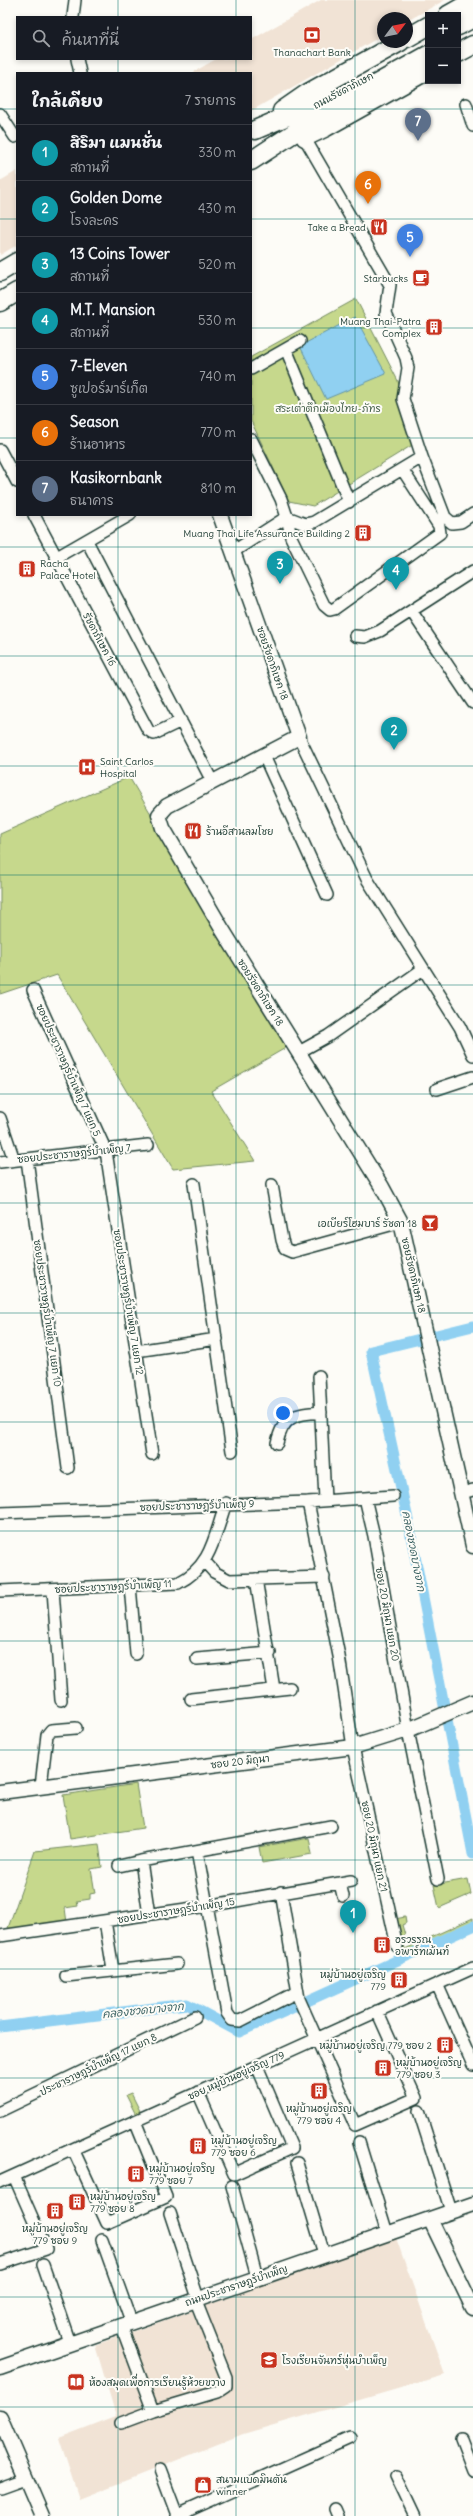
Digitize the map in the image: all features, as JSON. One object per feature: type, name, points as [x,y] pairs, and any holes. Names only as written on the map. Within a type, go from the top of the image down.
[{"type":"main road","points":[[453,12],[473,1]]},
{"type":"main road","points":[[461,24],[473,18]]},
{"type":"main road","points":[[413,35],[425,28]]},
{"type":"main road","points":[[461,36],[473,30]]},
{"type":"main road","name":"ถนนรัชดาภิเษก","points":[[253,131],[320,104],[425,45]]},
{"type":"main road","points":[[461,51],[473,45]]},
{"type":"main road","name":"ถนนรัชดาภิเษก","points":[[253,131],[308,93],[389,48]]},
{"type":"main road","name":"ถนนรัชดาภิเษก","points":[[252,160],[326,112],[425,57]]},
{"type":"main road","name":"ถนนรัชดาภิเษก","points":[[270,150],[326,128],[425,72]]},
{"type":"main road","points":[[0,272],[16,263]]},
{"type":"main road","points":[[0,302],[16,293]]},
{"type":"street","points":[[73,16],[75,0]]},
{"type":"street","points":[[77,60],[80,72]]},
{"type":"street","points":[[466,104],[473,126]]},
{"type":"street","points":[[0,114],[15,137]]},
{"type":"street","points":[[304,137],[388,281],[390,292],[386,313],[406,358],[408,368],[403,399],[422,457],[445,517],[452,523],[461,522],[473,514]]},
{"type":"street","points":[[252,368],[300,341]]},
{"type":"street","points":[[286,349],[349,502]]},
{"type":"street","points":[[252,441],[281,499],[287,517],[291,537],[324,605],[330,610],[334,609],[440,533],[439,526],[402,469]]},
{"type":"street","points":[[0,450],[16,480]]},
{"type":"street","points":[[287,517],[305,524],[314,522],[422,457]]},
{"type":"street","name":"รัชดาภิเษก 16","points":[[35,516],[148,730],[154,734],[180,721]]},
{"type":"street","points":[[57,557],[128,516]]},
{"type":"street","name":"ซอยรัชดาภิเษก 18","points":[[220,516],[299,737],[167,806],[159,815],[163,828],[222,929],[299,1052],[402,1222],[431,1352],[467,1492],[473,1546]]},
{"type":"street","points":[[234,551],[287,517]]},
{"type":"street","points":[[87,541],[213,783]]},
{"type":"street","points":[[355,636],[370,636],[412,612],[473,571]]},
{"type":"street","points":[[412,612],[473,703]]},
{"type":"street","points":[[299,737],[366,879],[460,1027],[473,1055]]},
{"type":"street","points":[[264,756],[327,895]]},
{"type":"street","points":[[299,1052],[328,1036],[423,969]]},
{"type":"street","name":"ซอยประชาราษฎร์บำเพ็ญ 7 แยก 5","points":[[33,990],[106,1151]]},
{"type":"street","points":[[437,1089],[473,1077]]},
{"type":"street","points":[[0,1118],[14,1160]]},
{"type":"street","name":"ซอยประชาราษฎร์บำเพ็ญ 7","points":[[0,1162],[148,1145]]},
{"type":"street","name":"ซอยประชาราษฎร์บำเพ็ญ 7 แยก 12","points":[[106,1151],[152,1454]]},
{"type":"street","name":"ซอยประชาราษฎร์บำเพ็ญ 7 แยก 10","points":[[27,1158],[68,1468]]},
{"type":"street","points":[[194,1184],[232,1451]]},
{"type":"street","points":[[272,1185],[282,1240],[285,1249],[292,1252],[402,1222]]},
{"type":"street","points":[[136,1351],[217,1339]]},
{"type":"street","points":[[319,1376],[325,1500]]},
{"type":"street","points":[[277,1444],[281,1427],[291,1418],[302,1413],[321,1412]]},
{"type":"street","name":"ซอยประชาราษฎร์บำเพ็ญ 9","points":[[0,1513],[308,1502],[393,1496]]},
{"type":"street","name":"ซอย 20 มิถุนา แยก 20","points":[[365,1498],[388,1610],[408,1730],[438,1879]]},
{"type":"street","name":"ซอย 20 มิถุนา แยก 21","points":[[308,1502],[324,1578],[353,1747],[397,1946]]},
{"type":"street","name":"ซอยประชาราษฎร์บำเพ็ญ 11","points":[[0,1591],[53,1590],[178,1583],[195,1574],[205,1562],[226,1504]]},
{"type":"street","points":[[205,1562],[214,1572],[229,1580],[324,1578]]},
{"type":"street","points":[[256,1580],[270,1652],[274,1689]]},
{"type":"street","points":[[130,1586],[136,1654]]},
{"type":"street","points":[[53,1590],[61,1700]]},
{"type":"street","points":[[197,1659],[270,1652]]},
{"type":"street","points":[[190,1699],[290,1688]]},
{"type":"street","name":"ซอย 20 มิถุนา","points":[[0,1792],[353,1747],[408,1730],[473,1702]]},
{"type":"street","points":[[41,1786],[47,1735],[52,1730],[76,1728]]},
{"type":"street","points":[[119,1866],[331,1826]]},
{"type":"street","points":[[197,1851],[227,2013],[232,2020],[240,2021],[299,1999]]},
{"type":"street","points":[[141,1861],[149,1915]]},
{"type":"street","name":"ซอยประชาราษฎร์บำเพ็ญ 15","points":[[0,1936],[207,1906],[281,1892],[346,1882],[343,1896]]},
{"type":"street","points":[[281,1892],[299,1999],[355,2125],[416,2098],[377,2011]]},
{"type":"street","points":[[105,1921],[113,1970]]},
{"type":"street","points":[[66,1976],[177,1964]]},
{"type":"street","name":"ซอย หมู่บ้านอยู่เจริญ 779","points":[[0,2182],[473,1968]]},
{"type":"street","points":[[437,1984],[473,2065]]},
{"type":"street","name":"ประชาราษฎร์บำเพ็ญ 17 แยก 8","points":[[0,2111],[195,2017]]},
{"type":"street","points":[[198,2092],[234,2174],[240,2172],[292,2148],[257,2066]]},
{"type":"street","points":[[419,2111],[451,2212]]},
{"type":"street","points":[[73,2149],[107,2223],[137,2212],[166,2197],[135,2121]]},
{"type":"street","points":[[359,2142],[387,2233]]},
{"type":"street","points":[[297,2163],[324,2254]]},
{"type":"street","points":[[0,2264],[46,2249],[14,2176]]},
{"type":"street","points":[[232,2186],[258,2277]]},
{"type":"street","name":"ถนนประชาราษฎร์บำเพ็ญ","points":[[0,2368],[197,2298],[473,2204]]},
{"type":"street","points":[[121,2423],[153,2411],[217,2392],[226,2386],[226,2377],[197,2298],[170,2213]]},
{"type":"street","points":[[430,2219],[473,2308]]},
{"type":"street","points":[[102,2240],[153,2411]]},
{"type":"street","points":[[44,2265],[70,2343]]},
{"type":"street","points":[[1,2422],[24,2479],[42,2516]]},
{"type":"street","points":[[160,2470],[176,2516],[350,2438]]},
{"type":"street","points":[[461,2440],[472,2467]]},
{"type":"street","points":[[396,2476],[415,2516]]},
{"type":"street","points":[[0,2488],[24,2479]]},
{"type":"shaded area","points":[[321,0],[445,0],[413,18],[413,12],[377,12],[377,38],[252,110],[252,72],[194,72],[214,60],[252,60],[252,39]]},
{"type":"shaded area","points":[[16,172],[16,246],[0,255],[0,181]]},
{"type":"shaded area","name":"โรงเรียนจันทร์หุ่นบำเพ็ญ","points":[[396,2238],[445,2375],[243,2434],[79,2499],[59,2438],[116,2416],[95,2345]]},
{"type":"green space","name":"สระเต่าตึกเมืองไทย-ภัทร","points":[[356,299],[398,381],[414,444],[313,506],[289,501],[252,423],[252,356]]},
{"type":"green space","points":[[129,777],[289,1046],[211,1091],[255,1161],[173,1169],[57,975],[0,994],[0,834]]},
{"type":"green space","points":[[136,1784],[143,1828],[70,1839],[63,1795]]},
{"type":"green space","points":[[309,1838],[312,1854],[262,1863],[259,1847]]},
{"type":"green space","points":[[99,1844],[102,1867],[91,1869],[95,1893],[90,1894],[90,1899],[77,1901],[78,1906],[65,1908],[67,1923],[7,1931],[35,1851]]},
{"type":"green space","points":[[468,1879],[471,1894],[439,1908],[434,1885]]},
{"type":"green space","points":[[405,1917],[406,1923],[402,1925],[405,1935],[402,1937],[405,1949],[473,1918],[473,1922],[403,1953],[395,1919]]},
{"type":"green space","points":[[131,2093],[141,2113],[136,2115],[126,2095]]},
{"type":"water","points":[[355,317],[386,374],[326,399],[300,346]]},
{"type":"waterway","name":"คลองชวดบางจาก","points":[[473,1326],[371,1351],[407,1515],[473,1854]]},
{"type":"waterway","name":"คลองชวดบางจาก","points":[[0,2027],[187,2004],[239,2032],[473,1926]]},
{"type":"place","name":"Thanachart Bank","points":[[312,35]]},
{"type":"place","name":"Kasikornbank","points":[[418,141]]},
{"type":"place","name":"Season","points":[[368,204]]},
{"type":"place","name":"Take a Bread","points":[[379,227]]},
{"type":"place","name":"7-Eleven","points":[[410,257]]},
{"type":"place","name":"Starbucks","points":[[421,278]]},
{"type":"place","name":"Muang Thai-Patra Complex","points":[[434,327]]},
{"type":"place","name":"Muang Thai Life Assurance Building 2","points":[[363,533]]},
{"type":"place","name":"Racha Palace Hotel","points":[[27,569]]},
{"type":"place","name":"13 Coins Tower","points":[[280,584]]},
{"type":"place","name":"M.T. Mansion","points":[[396,590]]},
{"type":"place","name":"Golden Dome","points":[[394,750]]},
{"type":"place","name":"Saint Carlos Hospital","points":[[87,767]]},
{"type":"place","name":"ร้านอีสานลมโชย","points":[[193,831]]},
{"type":"place","name":"เอเบียร์โฮมบาร์ รัชดา 18","points":[[430,1223]]},
{"type":"place","name":"สิริมา แมนชั่น","points":[[353,1933]]},
{"type":"place","name":"อรวรรณ อพาร์ทเม้นท์","points":[[382,1945]]},
{"type":"place","name":"หมู่บ้านอยู่เจริญ 779","points":[[399,1980]]},
{"type":"place","name":"หมู่บ้านอยู่เจริญ 779 ซอย 2","points":[[445,2045]]},
{"type":"place","name":"หมู่บ้านอยู่เจริญ 779 ซอย 3","points":[[383,2068]]},
{"type":"place","name":"หมู่บ้านอยู่เจริญ 779 ซอย 4","points":[[319,2091]]},
{"type":"place","name":"หมู่บ้านอยู่เจริญ 779 ซอย 6","points":[[198,2146]]},
{"type":"place","name":"หมู่บ้านอยู่เจริญ 779 ซอย 7","points":[[136,2174]]},
{"type":"place","name":"หมู่บ้านอยู่เจริญ 779 ซอย 8","points":[[77,2202]]},
{"type":"place","name":"หมู่บ้านอยู่เจริญ 779 ซอย 9","points":[[55,2211]]},
{"type":"place","name":"โรงเรียนจันทร์หุ่นบำเพ็ญ","points":[[269,2360]]},
{"type":"place","name":"ห้องสมุดเพื่อการเรียนรู้ห้วยขวาง","points":[[76,2382]]},
{"type":"place","name":"สนามแบดมินตัน winner","points":[[203,2485]]}]
